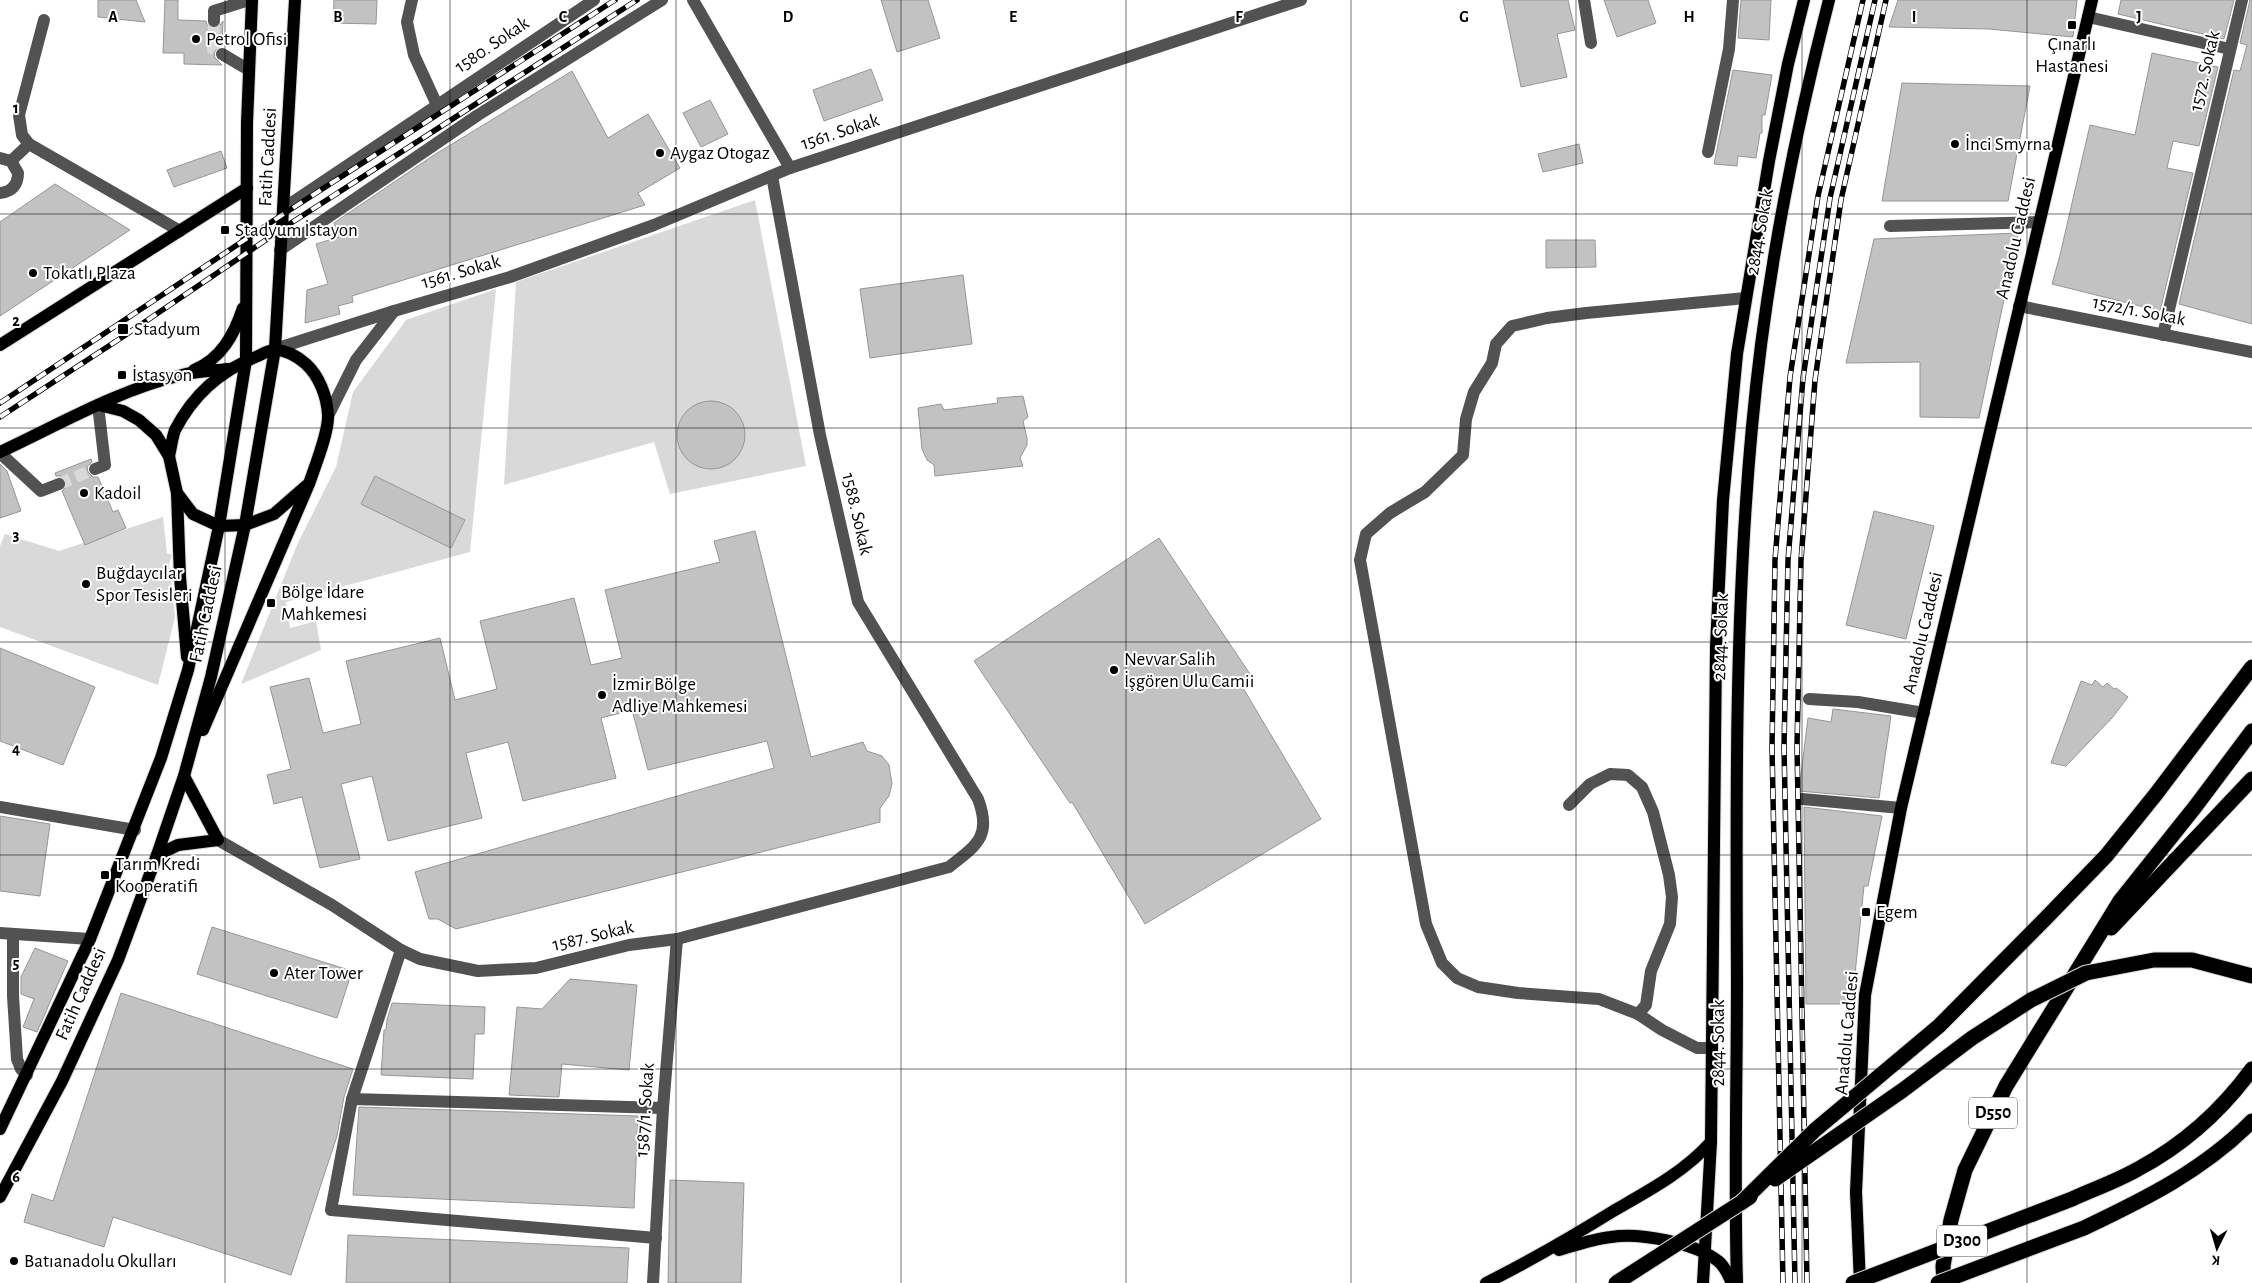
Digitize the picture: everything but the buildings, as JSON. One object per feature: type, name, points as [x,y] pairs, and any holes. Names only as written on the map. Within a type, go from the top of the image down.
[{"type":"highway","points":[[1742,1203],[1815,1130],[1939,1026],[1983,984],[2106,856],[2252,668]]},
{"type":"highway","points":[[2084,958],[2120,901],[2195,807],[2252,731]]},
{"type":"highway","name":"D550","points":[[1944,1283],[1943,1266],[1965,1170],[2006,1086],[2084,958],[2252,778]]},
{"type":"highway","points":[[1616,1283],[1742,1203],[1903,1090],[1972,1038],[2032,1000],[2086,973],[2154,960],[2192,960],[2252,976]]},
{"type":"highway","name":"D300","points":[[1853,1283],[2072,1199],[2138,1169],[2170,1149],[2204,1123],[2236,1090],[2252,1069]]},
{"type":"highway","name":"D300","points":[[1938,1283],[2084,1228],[2159,1192],[2209,1159],[2252,1121]]},
{"type":"main road","name":"Fatih Caddesi","points":[[0,1129],[90,939],[135,830],[161,758],[188,670],[219,526],[246,360],[250,0]]},
{"type":"main road","name":"Fatih Caddesi","points":[[0,1198],[62,1081],[118,960],[184,776],[211,677],[244,525],[275,349],[295,0]]},
{"type":"main road","name":"2844. Sokak","points":[[1703,1283],[1711,1142],[1716,647],[1723,500],[1737,354],[1746,298],[1769,161],[1788,64],[1804,0]]},
{"type":"main road","name":"2844. Sokak","points":[[1736,1283],[1736,824],[1742,548],[1752,426],[1764,318],[1782,207],[1809,77],[1829,0]]},
{"type":"main road","name":"Anadolu Caddesi","points":[[1860,1283],[1856,1192],[1865,995],[1901,808],[2092,0]]},
{"type":"main road","points":[[0,345],[247,188]]},
{"type":"main road","points":[[0,453],[99,405],[204,366],[222,350],[235,330],[246,298]]},
{"type":"main road","points":[[157,855],[178,845],[218,840],[184,776],[309,484],[322,445],[328,416],[322,388],[314,372],[296,356],[275,349],[246,360],[230,369],[201,391],[186,412],[174,432],[169,456]]},
{"type":"main road","points":[[183,375],[230,369]]},
{"type":"main road","points":[[99,405],[123,411],[139,420],[156,435],[169,456],[177,493],[180,577],[188,670]]},
{"type":"main road","points":[[177,493],[193,514],[219,526],[244,525],[274,514],[309,484]]},
{"type":"main road","points":[[1486,1283],[1537,1257],[1674,1175],[1696,1158],[1711,1142]]},
{"type":"main road","points":[[1537,1257],[1612,1236],[1667,1240],[1704,1252],[1719,1261],[1732,1283]]},
{"type":"street","points":[[214,21],[214,11],[250,0]]},
{"type":"street","points":[[412,0],[407,22],[414,55],[437,105]]},
{"type":"street","points":[[280,250],[478,115],[662,0]]},
{"type":"street","points":[[694,0],[790,168]]},
{"type":"street","name":"1561. Sokak","points":[[275,349],[394,311],[510,278],[654,225],[790,168],[1301,0]]},
{"type":"street","points":[[1584,0],[1591,43]]},
{"type":"street","points":[[1708,152],[1729,49],[1733,0]]},
{"type":"street","name":"1572. Sokak","points":[[2164,335],[2242,0]]},
{"type":"street","name":"1580. Sokak","points":[[284,208],[587,2]]},
{"type":"street","points":[[2088,17],[2230,49]]},
{"type":"street","points":[[44,20],[19,115],[22,134],[29,144],[180,231]]},
{"type":"street","points":[[222,54],[249,70]]},
{"type":"street","points":[[0,193],[10,191],[18,180],[18,173],[6,160],[29,144]]},
{"type":"street","name":"1588. Sokak","points":[[772,176],[820,435],[858,602],[978,799],[983,812],[984,829]]},
{"type":"street","points":[[1890,226],[2039,222]]},
{"type":"street","points":[[1712,1048],[1697,1048],[1662,1030],[1638,1014],[1599,999],[1518,993],[1478,987],[1457,978],[1442,963],[1426,924],[1360,560],[1366,534],[1390,513],[1425,492],[1463,455],[1466,419],[1474,392],[1492,363],[1496,344],[1512,326],[1547,318],[1586,313],[1746,298]]},
{"type":"street","name":"1572/1. Sokak","points":[[2019,306],[2252,352]]},
{"type":"street","points":[[328,416],[356,360],[394,311]]},
{"type":"street","points":[[95,469],[105,465],[99,405]]},
{"type":"street","points":[[0,453],[41,491],[59,484]]},
{"type":"street","points":[[1809,699],[1858,702],[1924,713]]},
{"type":"street","points":[[1569,805],[1590,784],[1610,774],[1628,775],[1642,787],[1653,812],[1669,875],[1672,897],[1670,924],[1651,970],[1646,1005],[1638,1014]]},
{"type":"street","points":[[1802,799],[1901,808]]},
{"type":"street","points":[[0,807],[135,830]]},
{"type":"street","name":"1587. Sokak","points":[[218,840],[332,905],[401,950],[420,959],[478,971],[536,968],[629,945],[678,940],[949,867],[973,849],[984,829]]},
{"type":"street","points":[[27,1075],[21,1069],[17,1059],[6,933],[90,939]]},
{"type":"street","name":"1587/1. Sokak","points":[[653,1283],[663,1108],[678,940]]},
{"type":"street","points":[[401,950],[352,1099],[331,1210],[656,1238]]},
{"type":"street","points":[[352,1099],[663,1108]]},
{"type":"shaded area","points":[[755,200],[806,466],[670,494],[654,442],[504,485],[516,282]]},
{"type":"shaded area","points":[[496,289],[470,552],[286,602],[290,628],[316,621],[321,650],[241,684],[297,545],[336,467],[353,392],[406,320]]},
{"type":"shaded area","name":"Buğdaycılar Spor Tesisleri","points":[[163,517],[167,553],[172,555],[169,564],[175,617],[158,685],[0,627],[0,546],[5,534],[59,551]]},
{"type":"tunnel","points":[[214,21],[213,49],[222,54]]},
{"type":"tunnel","points":[[59,484],[95,469]]},
{"type":"railway","points":[[0,403],[282,215],[615,0]]},
{"type":"railway","points":[[0,417],[288,225],[637,0]]},
{"type":"railway","points":[[1783,1283],[1772,748],[1775,560],[1790,377],[1818,196],[1863,0]]},
{"type":"railway","points":[[1795,1283],[1784,747],[1788,560],[1803,378],[1830,198],[1875,0]]},
{"type":"railway","points":[[1807,1283],[1797,746],[1801,560],[1815,380],[1841,200],[1886,0]]},
{"type":"place","name":"Çınarlı Hastanesi","points":[[2072,25]]},
{"type":"place","name":"Petrol Ofisi","points":[[196,39]]},
{"type":"place","name":"İnci Smyrna","points":[[1955,144]]},
{"type":"place","name":"Aygaz Otogaz","points":[[660,153]]},
{"type":"place","name":"Stadyum İstayon","points":[[225,230]]},
{"type":"place","name":"Tokatlı Plaza","points":[[33,273]]},
{"type":"place","name":"Stadyum","points":[[123,329]]},
{"type":"place","name":"İstasyon","points":[[122,375]]},
{"type":"place","name":"Kadoil","points":[[84,493]]},
{"type":"place","name":"Buğdaycılar Spor Tesisleri","points":[[86,584]]},
{"type":"place","name":"Bölge İdare Mahkemesi","points":[[271,603]]},
{"type":"place","name":"Nevvar Salih İşgören Ulu Camii","points":[[1114,670]]},
{"type":"place","name":"İzmir Bölge Adliye Mahkemesi","points":[[602,695]]},
{"type":"place","name":"Tarım Kredi Kooperatifi","points":[[105,875]]},
{"type":"place","name":"Egem","points":[[1866,912]]},
{"type":"place","name":"Ater Tower","points":[[274,973]]},
{"type":"place","name":"Batıanadolu Okulları","points":[[14,1261]]}]
